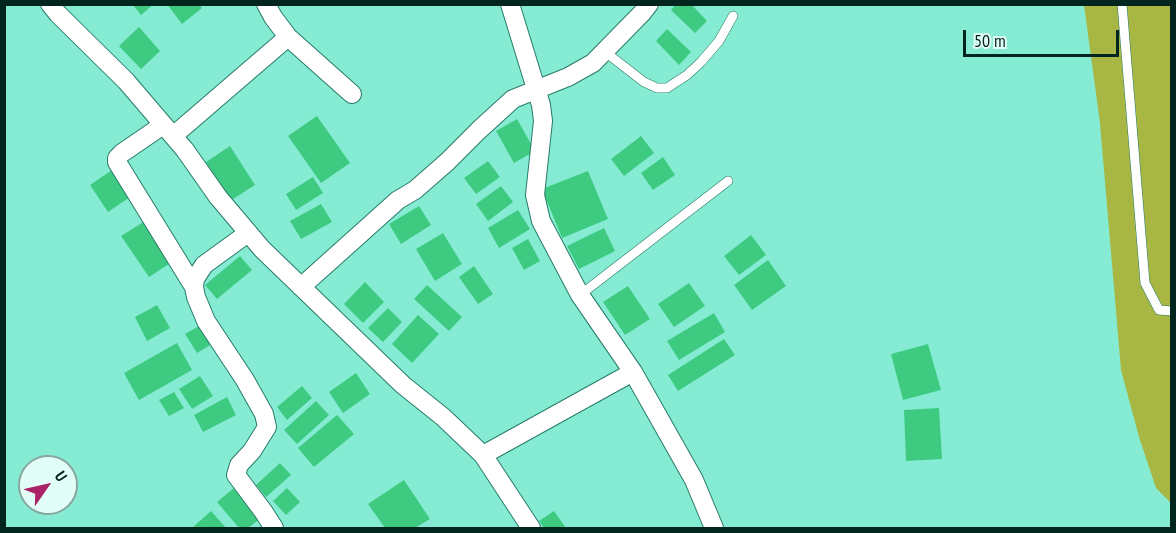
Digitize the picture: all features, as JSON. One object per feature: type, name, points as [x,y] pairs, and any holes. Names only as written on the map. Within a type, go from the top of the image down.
[{"type":"street","points":[[50,4],[126,81],[185,150],[218,197],[262,249],[403,385],[443,417],[483,455],[531,528]]},
{"type":"street","points":[[266,4],[288,37],[352,94]]},
{"type":"street","points":[[510,4],[541,105],[543,121],[535,195],[541,221],[580,295],[633,372],[694,480],[714,528]]},
{"type":"street","points":[[300,287],[398,200],[415,190],[447,162],[513,99],[568,77],[593,63],[649,4]]},
{"type":"street","points":[[194,287],[117,162],[117,158],[122,153],[168,131],[288,37]]},
{"type":"street","points":[[248,233],[204,265],[195,279],[194,287],[206,321],[245,380],[264,414],[267,427],[252,451],[239,465],[236,476],[274,528]]},
{"type":"street","points":[[483,455],[633,372]]},
{"type":"lane","points":[[1122,4],[1145,283],[1159,310],[1172,310]]},
{"type":"lane","points":[[604,51],[644,82],[657,88],[667,88],[687,75],[701,62],[719,41],[733,16]]},
{"type":"lane","points":[[580,295],[728,181]]},
{"type":"green space","points":[[1084,5],[1171,5],[1171,503],[1156,488],[1121,370],[1100,123]]},
{"type":"building","points":[[132,4],[154,4],[141,15]]},
{"type":"building","points":[[167,4],[199,4],[202,8],[182,24]]},
{"type":"building","points":[[676,4],[691,4],[707,21],[695,33],[671,10]]},
{"type":"building","points":[[139,27],[160,51],[141,69],[119,46]]},
{"type":"building","points":[[667,29],[691,52],[679,65],[656,41]]},
{"type":"building","points":[[317,116],[350,163],[321,183],[288,136]]},
{"type":"building","points":[[517,119],[535,151],[514,163],[496,131]]},
{"type":"building","points":[[641,136],[654,153],[624,176],[611,159]]},
{"type":"building","points":[[230,146],[255,185],[230,201],[206,162]]},
{"type":"building","points":[[663,157],[675,175],[653,190],[641,173]]},
{"type":"building","points":[[488,161],[500,177],[476,194],[464,178]]},
{"type":"building","points":[[115,168],[133,195],[108,212],[90,185]]},
{"type":"building","points":[[588,171],[608,219],[562,238],[542,189]]},
{"type":"building","points":[[313,177],[323,193],[296,210],[286,194]]},
{"type":"building","points":[[501,186],[513,202],[488,221],[476,204]]},
{"type":"building","points":[[321,204],[332,222],[301,239],[290,221]]},
{"type":"building","points":[[419,206],[431,225],[401,244],[389,224]]},
{"type":"building","points":[[518,210],[530,229],[499,248],[488,228]]},
{"type":"building","points":[[145,221],[172,262],[149,277],[121,236]]},
{"type":"building","points":[[604,228],[615,251],[579,269],[567,246]]},
{"type":"building","points":[[443,233],[462,264],[435,281],[416,249]]},
{"type":"building","points":[[751,235],[766,255],[739,275],[724,256]]},
{"type":"building","points":[[528,239],[540,261],[524,270],[512,248]]},
{"type":"building","points":[[240,256],[252,270],[217,299],[205,285]]},
{"type":"building","points":[[768,260],[786,286],[752,310],[734,285]]},
{"type":"building","points":[[474,266],[493,294],[478,304],[459,277]]},
{"type":"building","points":[[365,282],[384,302],[363,323],[344,304]]},
{"type":"building","points":[[689,283],[705,306],[674,327],[658,304]]},
{"type":"building","points":[[427,285],[462,317],[449,331],[414,299]]},
{"type":"building","points":[[628,286],[650,319],[625,335],[603,302]]},
{"type":"building","points":[[157,305],[170,328],[147,341],[135,317]]},
{"type":"building","points":[[388,308],[402,322],[383,342],[368,328]]},
{"type":"building","points":[[714,313],[725,332],[679,360],[667,341]]},
{"type":"building","points":[[418,315],[439,334],[412,363],[392,344]]},
{"type":"building","points":[[201,325],[212,344],[197,353],[185,334]]},
{"type":"building","points":[[724,339],[735,355],[678,391],[668,375]]},
{"type":"building","points":[[177,343],[192,370],[139,400],[124,373]]},
{"type":"building","points":[[928,344],[941,390],[903,400],[891,354]]},
{"type":"building","points":[[356,373],[370,394],[343,413],[329,392]]},
{"type":"building","points":[[200,376],[213,396],[192,409],[179,389]]},
{"type":"building","points":[[302,386],[312,398],[287,420],[277,407]]},
{"type":"building","points":[[174,392],[184,408],[169,416],[159,400]]},
{"type":"building","points":[[227,397],[236,415],[203,432],[194,415]]},
{"type":"building","points":[[316,401],[329,415],[297,444],[284,430]]},
{"type":"building","points":[[939,408],[942,459],[906,461],[904,410]]},
{"type":"building","points":[[337,415],[354,434],[314,467],[298,448]]},
{"type":"building","points":[[280,463],[291,475],[266,497],[256,485]]},
{"type":"building","points":[[404,480],[430,519],[415,528],[385,528],[368,504]]},
{"type":"building","points":[[234,488],[260,519],[248,528],[239,528],[217,502]]},
{"type":"building","points":[[287,488],[300,502],[286,515],[273,501]]},
{"type":"building","points":[[211,511],[226,528],[192,528]]},
{"type":"building","points":[[554,511],[566,528],[544,528],[539,521]]}]
